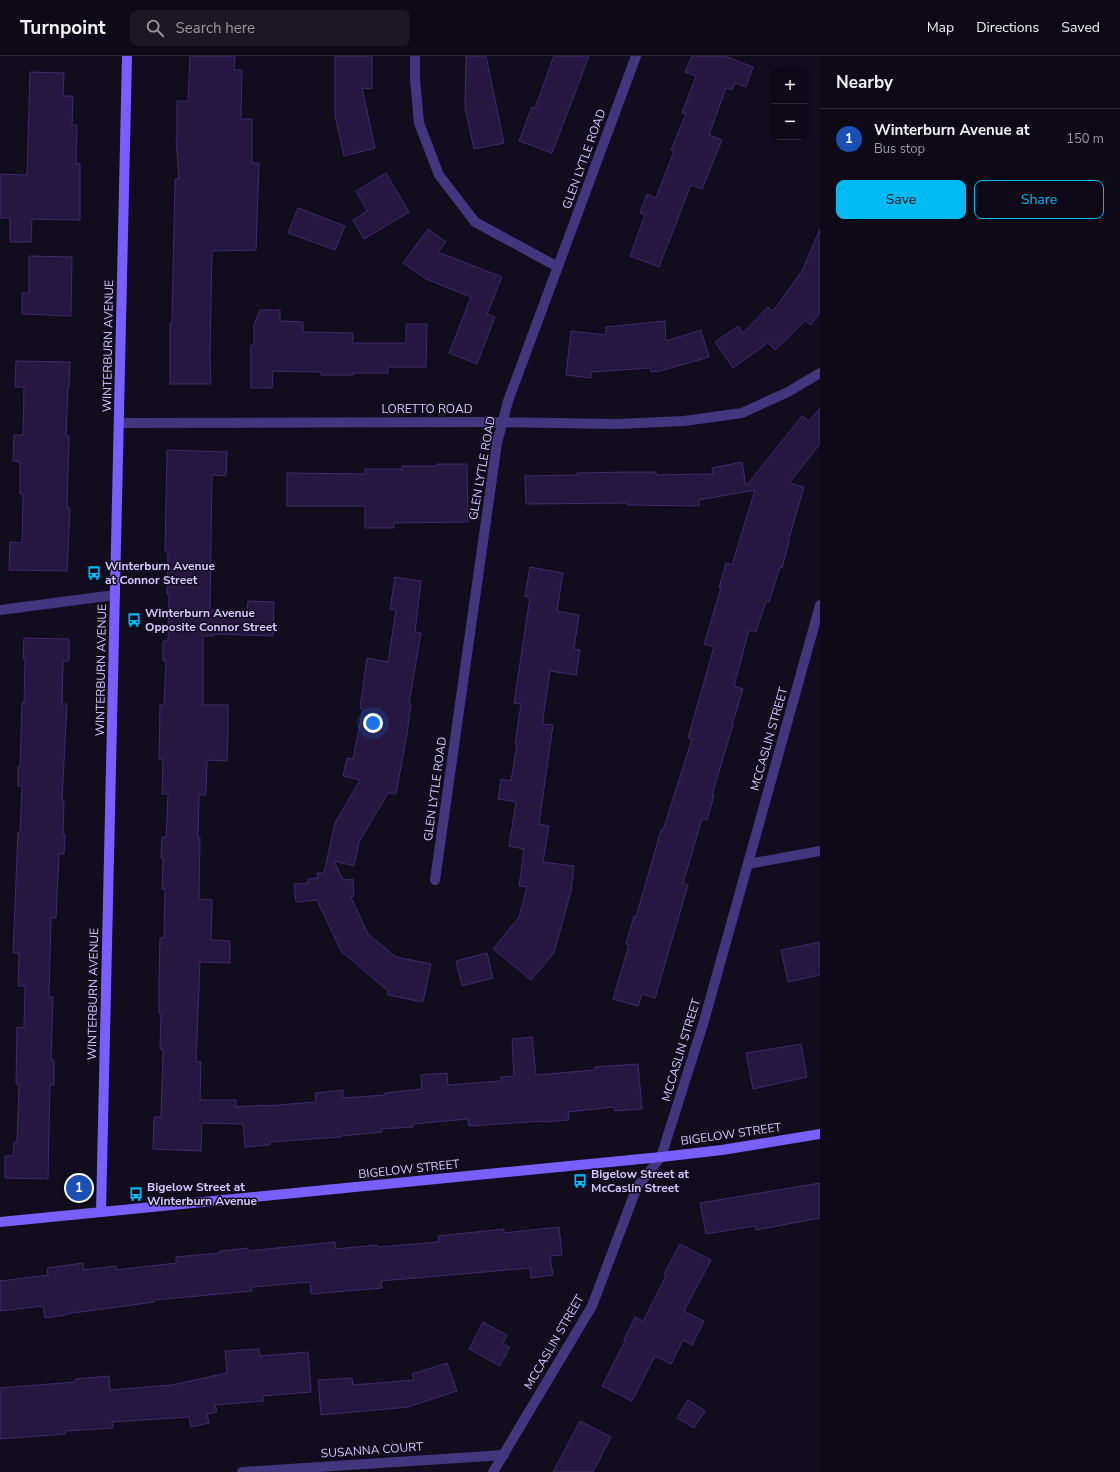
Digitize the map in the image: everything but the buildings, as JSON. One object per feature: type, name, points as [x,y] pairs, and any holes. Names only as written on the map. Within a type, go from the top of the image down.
[{"type":"street","name":"WINTERBURN AVENUE","points":[[101,1212],[120,423],[127,56]]},
{"type":"street","points":[[415,56],[415,79],[419,123],[439,174],[475,222],[558,266]]},
{"type":"street","name":"GLEN LYTLE ROAD","points":[[435,880],[497,447],[508,401],[636,56]]},
{"type":"street","name":"LORETTO ROAD","points":[[120,423],[639,423],[684,421],[742,413],[788,392],[820,373]]},
{"type":"street","points":[[0,610],[115,595]]},
{"type":"street","name":"MCCASLIN STREET","points":[[494,1472],[592,1306],[637,1187],[661,1157],[704,1021],[820,605]]},
{"type":"street","points":[[748,864],[820,851]]},
{"type":"street","name":"BIGELOW STREET","points":[[0,1222],[661,1157],[722,1150],[820,1134]]},
{"type":"street","name":"SUSANNA COURT","points":[[242,1472],[504,1455]]},
{"type":"place","name":"Winterburn Avenue at Connor Street","points":[[94,573]]},
{"type":"place","name":"Winterburn Avenue Opposite Connor Street","points":[[134,620]]},
{"type":"place","name":"Bigelow Street at McCaslin Street","points":[[580,1181]]},
{"type":"place","name":"Winterburn Avenue at","points":[[79,1188]]},
{"type":"place","name":"Bigelow Street at Winterburn Avenue","points":[[136,1194]]}]
